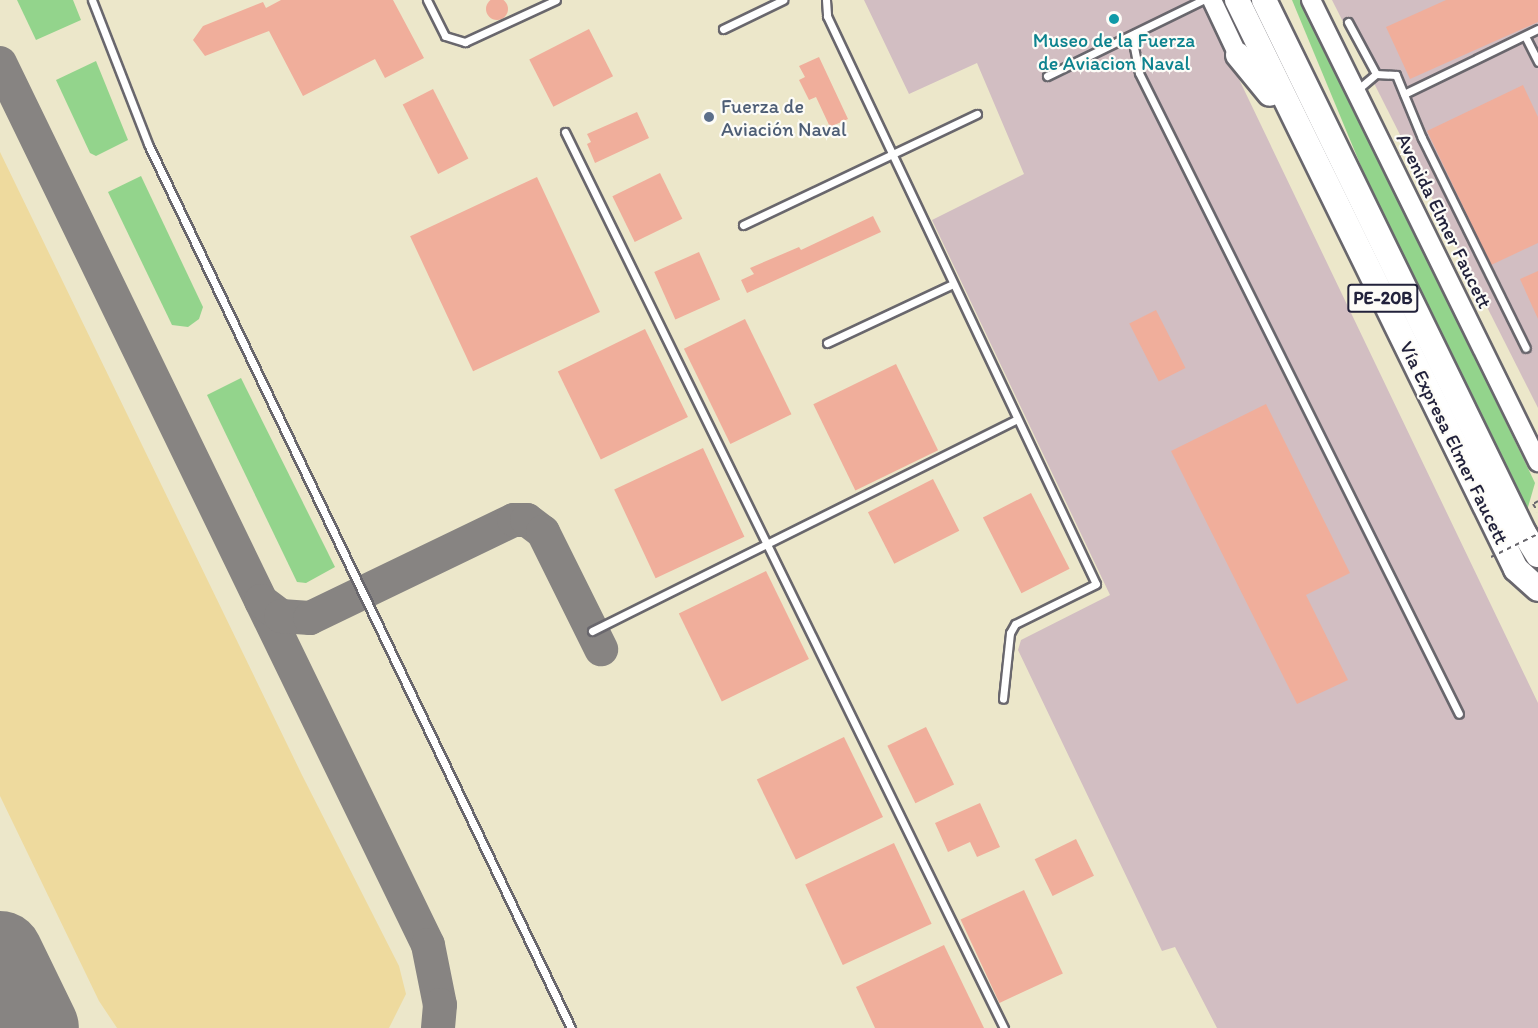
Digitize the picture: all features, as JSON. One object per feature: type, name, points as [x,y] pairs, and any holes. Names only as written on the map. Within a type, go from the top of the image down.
[{"type":"highway","name":"Vía Expresa Elmer Faucett","points":[[1237,0],[1516,569],[1538,589]]},
{"type":"highway","name":"Vía Expresa Elmer Faucett","points":[[1264,0],[1524,533],[1538,555]]},
{"type":"highway","points":[[1283,0],[1317,107]]},
{"type":"highway","points":[[1238,55],[1264,82],[1305,161],[1324,178]]},
{"type":"main road","points":[[1212,0],[1238,55]]},
{"type":"main road","name":"Avenida Elmer Faucett","points":[[1311,0],[1538,462]]},
{"type":"lane","points":[[92,0],[153,155],[571,1028]]},
{"type":"lane","points":[[427,0],[445,36],[465,42],[556,0]]},
{"type":"lane","points":[[723,29],[783,0]]},
{"type":"lane","points":[[826,0],[827,16],[1096,584],[1016,624],[1010,633],[1003,699]]},
{"type":"lane","points":[[1047,76],[1203,0]]},
{"type":"lane","points":[[1348,22],[1376,74]]},
{"type":"lane","points":[[1404,94],[1538,29]]},
{"type":"lane","points":[[1136,33],[1134,47],[1139,72],[1459,714]]},
{"type":"lane","points":[[1525,36],[1538,62]]},
{"type":"lane","points":[[1356,92],[1376,74],[1396,75],[1526,348]]},
{"type":"lane","points":[[743,225],[977,114]]},
{"type":"lane","points":[[565,132],[1004,1028]]},
{"type":"lane","points":[[827,343],[953,284]]},
{"type":"lane","points":[[592,631],[1017,419]]},
{"type":"path","points":[[1538,501],[1533,504],[1538,512]]},
{"type":"path","points":[[1491,556],[1538,534]]},
{"type":"shaded area","points":[[864,0],[1201,0],[1538,703],[1538,1028],[1217,1028],[1175,947],[1162,951],[1018,650],[1021,640],[1110,595],[932,220],[1024,174],[977,63],[909,94]]},
{"type":"shaded area","points":[[1332,0],[1538,0],[1538,408]]},
{"type":"green space","points":[[17,0],[73,0],[81,20],[36,40]]},
{"type":"green space","points":[[1292,0],[1300,0],[1318,31],[1535,483],[1526,514],[1363,171]]},
{"type":"green space","points":[[96,61],[128,140],[96,156],[90,153],[56,80]]},
{"type":"green space","points":[[141,176],[203,307],[199,319],[188,327],[172,325],[108,192]]},
{"type":"green space","points":[[241,378],[335,567],[306,583],[297,582],[207,395]]},
{"type":"sand","points":[[0,152],[302,775],[399,966],[406,994],[389,1028],[117,1028],[99,1001],[0,796]]},
{"type":"building","points":[[497,-2],[505,1],[508,9],[505,17],[497,20],[489,17],[486,9],[489,1]]},
{"type":"building","points":[[281,0],[393,0],[424,58],[385,78],[375,59],[303,96],[269,31],[205,56],[193,40],[203,26],[263,2],[266,8]]},
{"type":"building","points":[[1446,0],[1538,0],[1538,22],[1410,79],[1386,27]]},
{"type":"building","points":[[589,29],[613,76],[553,107],[529,59]]},
{"type":"building","points":[[819,57],[848,119],[830,127],[816,97],[809,100],[799,80],[805,77],[799,66]]},
{"type":"building","points":[[1523,85],[1538,117],[1538,243],[1491,265],[1427,131]]},
{"type":"building","points":[[433,89],[468,158],[438,174],[403,104]]},
{"type":"building","points":[[637,112],[649,138],[595,163],[587,144],[591,142],[587,134]]},
{"type":"building","points":[[660,173],[682,219],[635,242],[612,196]]},
{"type":"building","points":[[537,177],[600,312],[473,371],[410,236]]},
{"type":"building","points":[[873,216],[881,232],[747,293],[741,280],[754,274],[750,268],[799,247],[801,250]]},
{"type":"building","points":[[699,252],[720,300],[675,319],[654,272]]},
{"type":"building","points":[[1538,271],[1538,319],[1520,279]]},
{"type":"building","points":[[1156,310],[1186,368],[1159,382],[1129,324]]},
{"type":"building","points":[[745,319],[791,414],[730,444],[684,349]]},
{"type":"building","points":[[645,329],[688,417],[601,460],[558,372]]},
{"type":"building","points":[[896,364],[938,450],[855,491],[813,404]]},
{"type":"building","points":[[1266,404],[1350,573],[1306,595],[1348,680],[1297,704],[1171,451]]},
{"type":"building","points":[[703,448],[744,537],[656,578],[614,489]]},
{"type":"building","points":[[933,479],[959,531],[894,564],[868,512]]},
{"type":"building","points":[[1031,493],[1070,569],[1021,593],[983,518]]},
{"type":"building","points":[[766,571],[809,659],[722,702],[679,614]]},
{"type":"building","points":[[926,727],[954,785],[915,803],[887,746]]},
{"type":"building","points":[[844,737],[883,817],[796,860],[757,780]]},
{"type":"building","points":[[980,803],[1000,847],[977,857],[970,842],[948,852],[935,823]]},
{"type":"building","points":[[1076,839],[1094,876],[1053,896],[1035,859]]},
{"type":"building","points":[[894,843],[932,924],[843,965],[805,884]]},
{"type":"building","points":[[1024,890],[1063,973],[999,1003],[961,920]]},
{"type":"building","points":[[944,945],[984,1028],[875,1028],[856,987]]},
{"type":"taxiway","points":[[0,63],[428,945],[440,1005],[438,1028]]},
{"type":"taxiway","points":[[261,601],[281,616],[310,618],[514,520],[527,520],[543,532],[601,649]]},
{"type":"runway","points":[[0,954],[36,1028]]},
{"type":"place","name":"Museo de la Fuerza de Aviacion Naval","points":[[1114,19]]},
{"type":"place","name":"Fuerza de Aviación Naval","points":[[709,117]]}]
